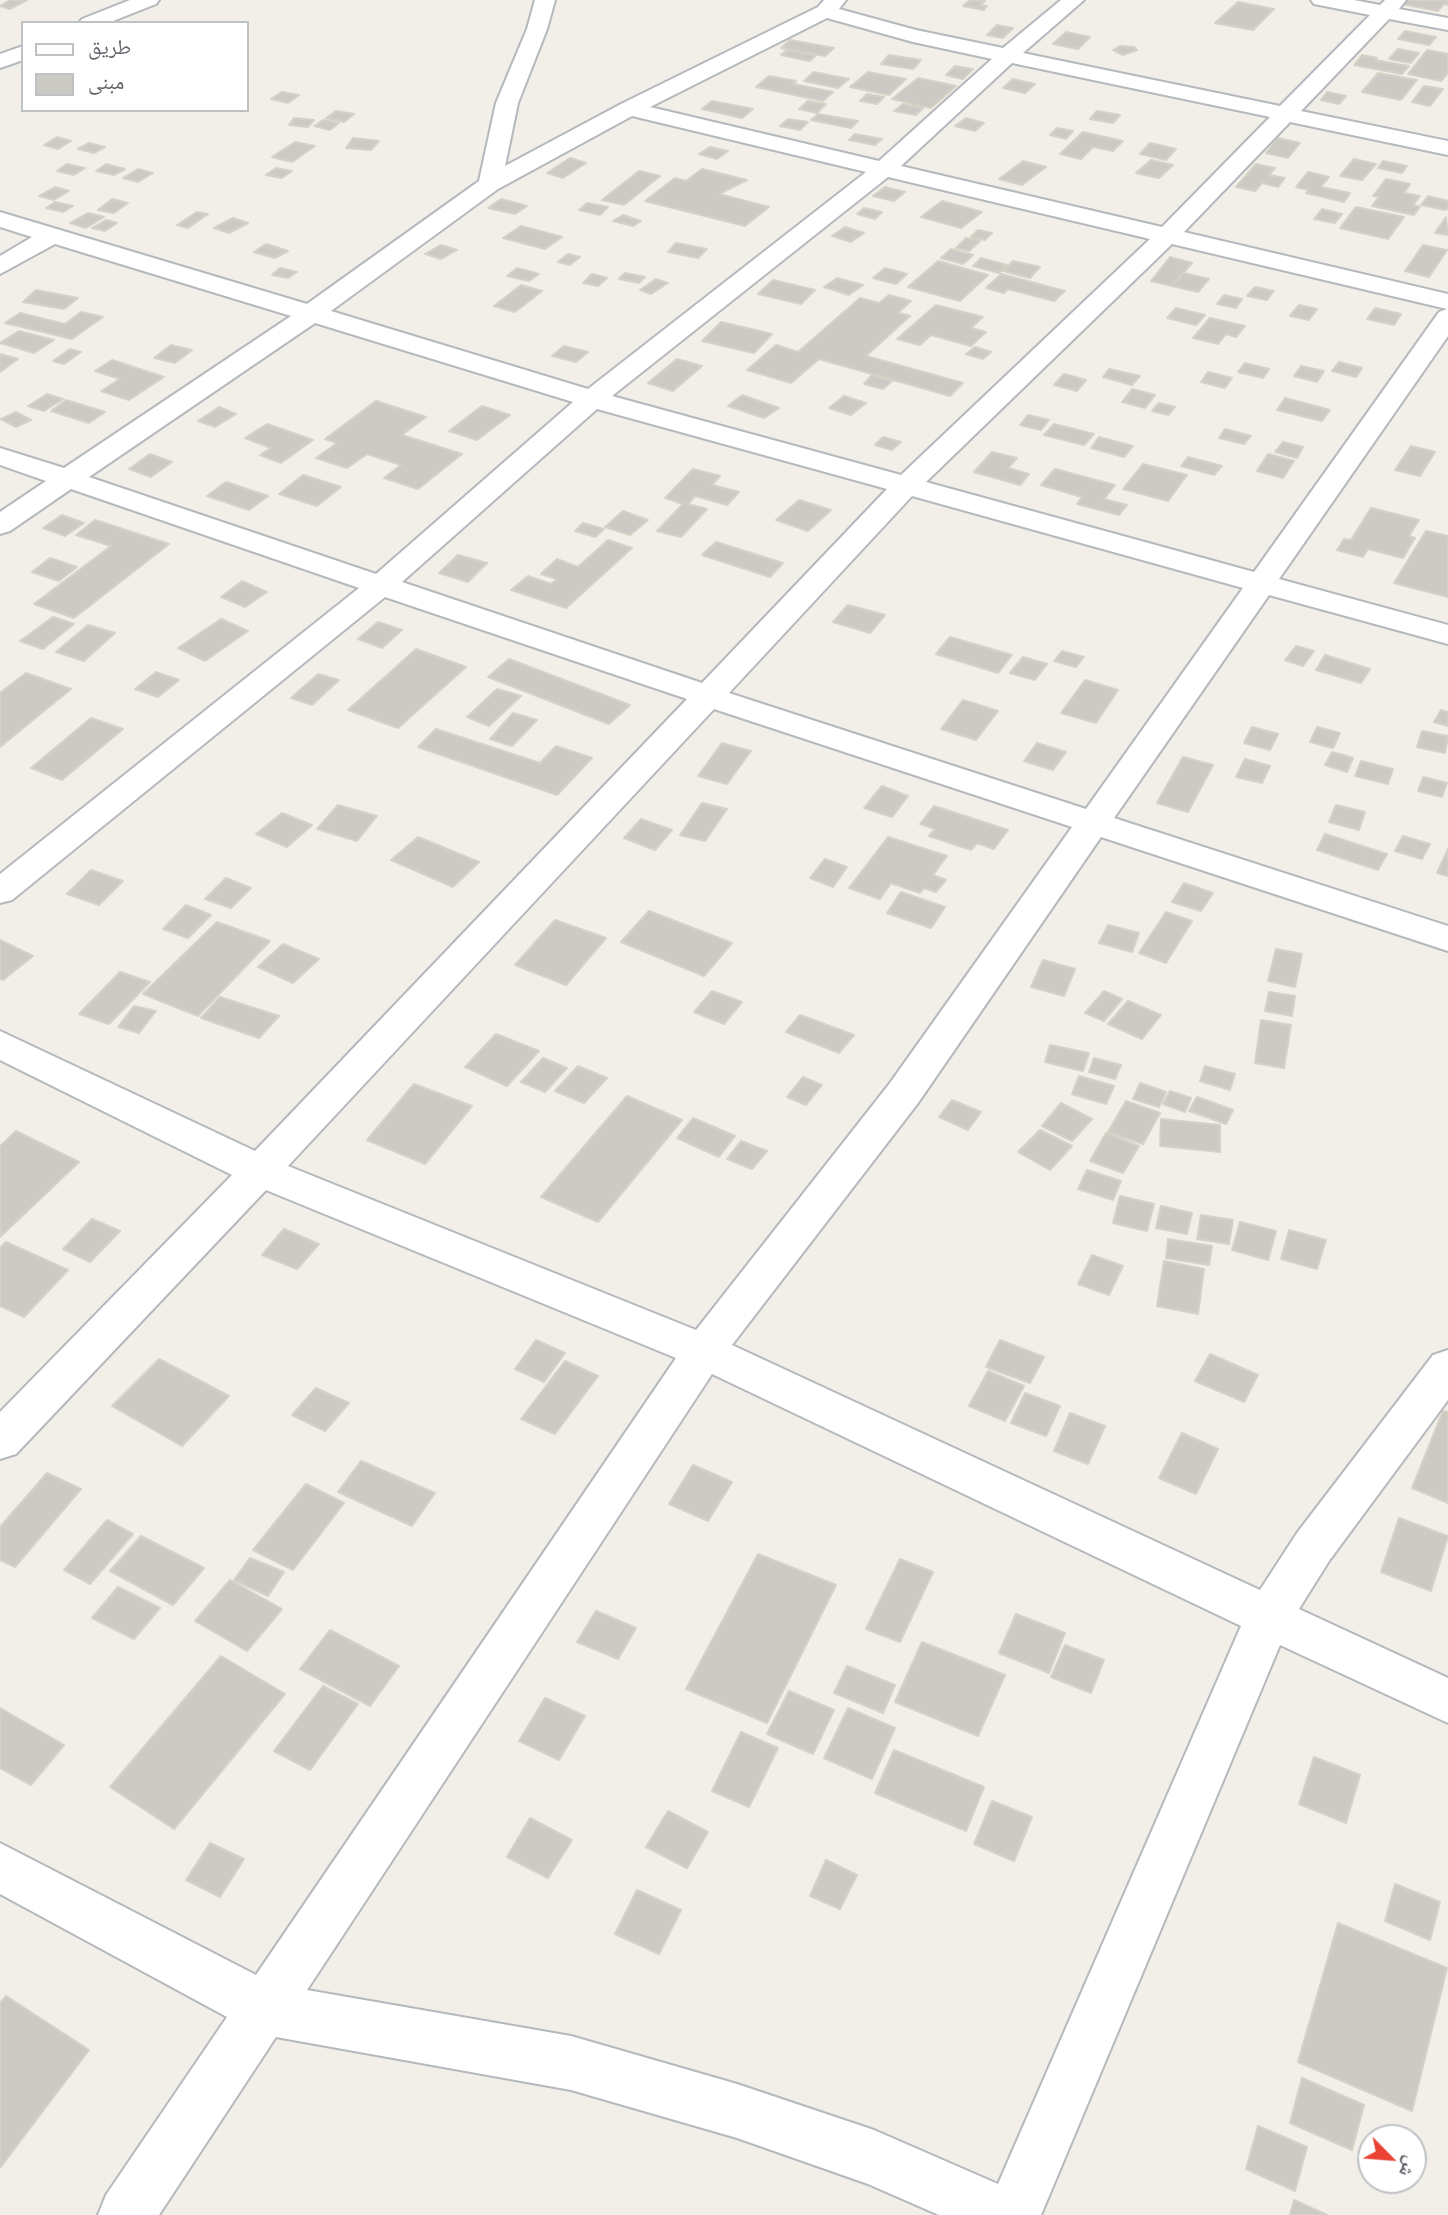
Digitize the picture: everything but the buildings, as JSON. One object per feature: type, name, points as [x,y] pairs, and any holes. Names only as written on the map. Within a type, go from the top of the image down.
[{"type":"street","points":[[94,21],[149,0]]},
{"type":"street","points":[[490,184],[506,103],[537,29],[545,0]]},
{"type":"street","points":[[0,892],[381,585],[592,399],[884,169],[1007,56],[1074,0]]},
{"type":"street","points":[[1321,0],[1390,6],[1448,24]]},
{"type":"street","points":[[0,525],[309,315],[490,184],[830,5],[913,36],[1448,148]]},
{"type":"street","points":[[0,1441],[260,1171],[907,485],[1167,236],[1289,114],[1390,6]]},
{"type":"street","points":[[0,62],[21,53]]},
{"type":"street","points":[[629,109],[1448,302]]},
{"type":"street","points":[[0,219],[592,399],[1448,635]]},
{"type":"street","points":[[0,267],[52,235]]},
{"type":"street","points":[[126,2215],[704,1351],[904,1093],[1448,317]]},
{"type":"street","points":[[0,456],[708,696],[1448,939]]},
{"type":"street","points":[[0,1044],[260,1171],[704,1351],[1448,1701]]},
{"type":"street","points":[[1013,2215],[1268,1618],[1312,1547],[1448,1367]]},
{"type":"street","points":[[0,1867],[266,2008],[571,2063],[737,2110],[874,2158],[1004,2215]]}]
